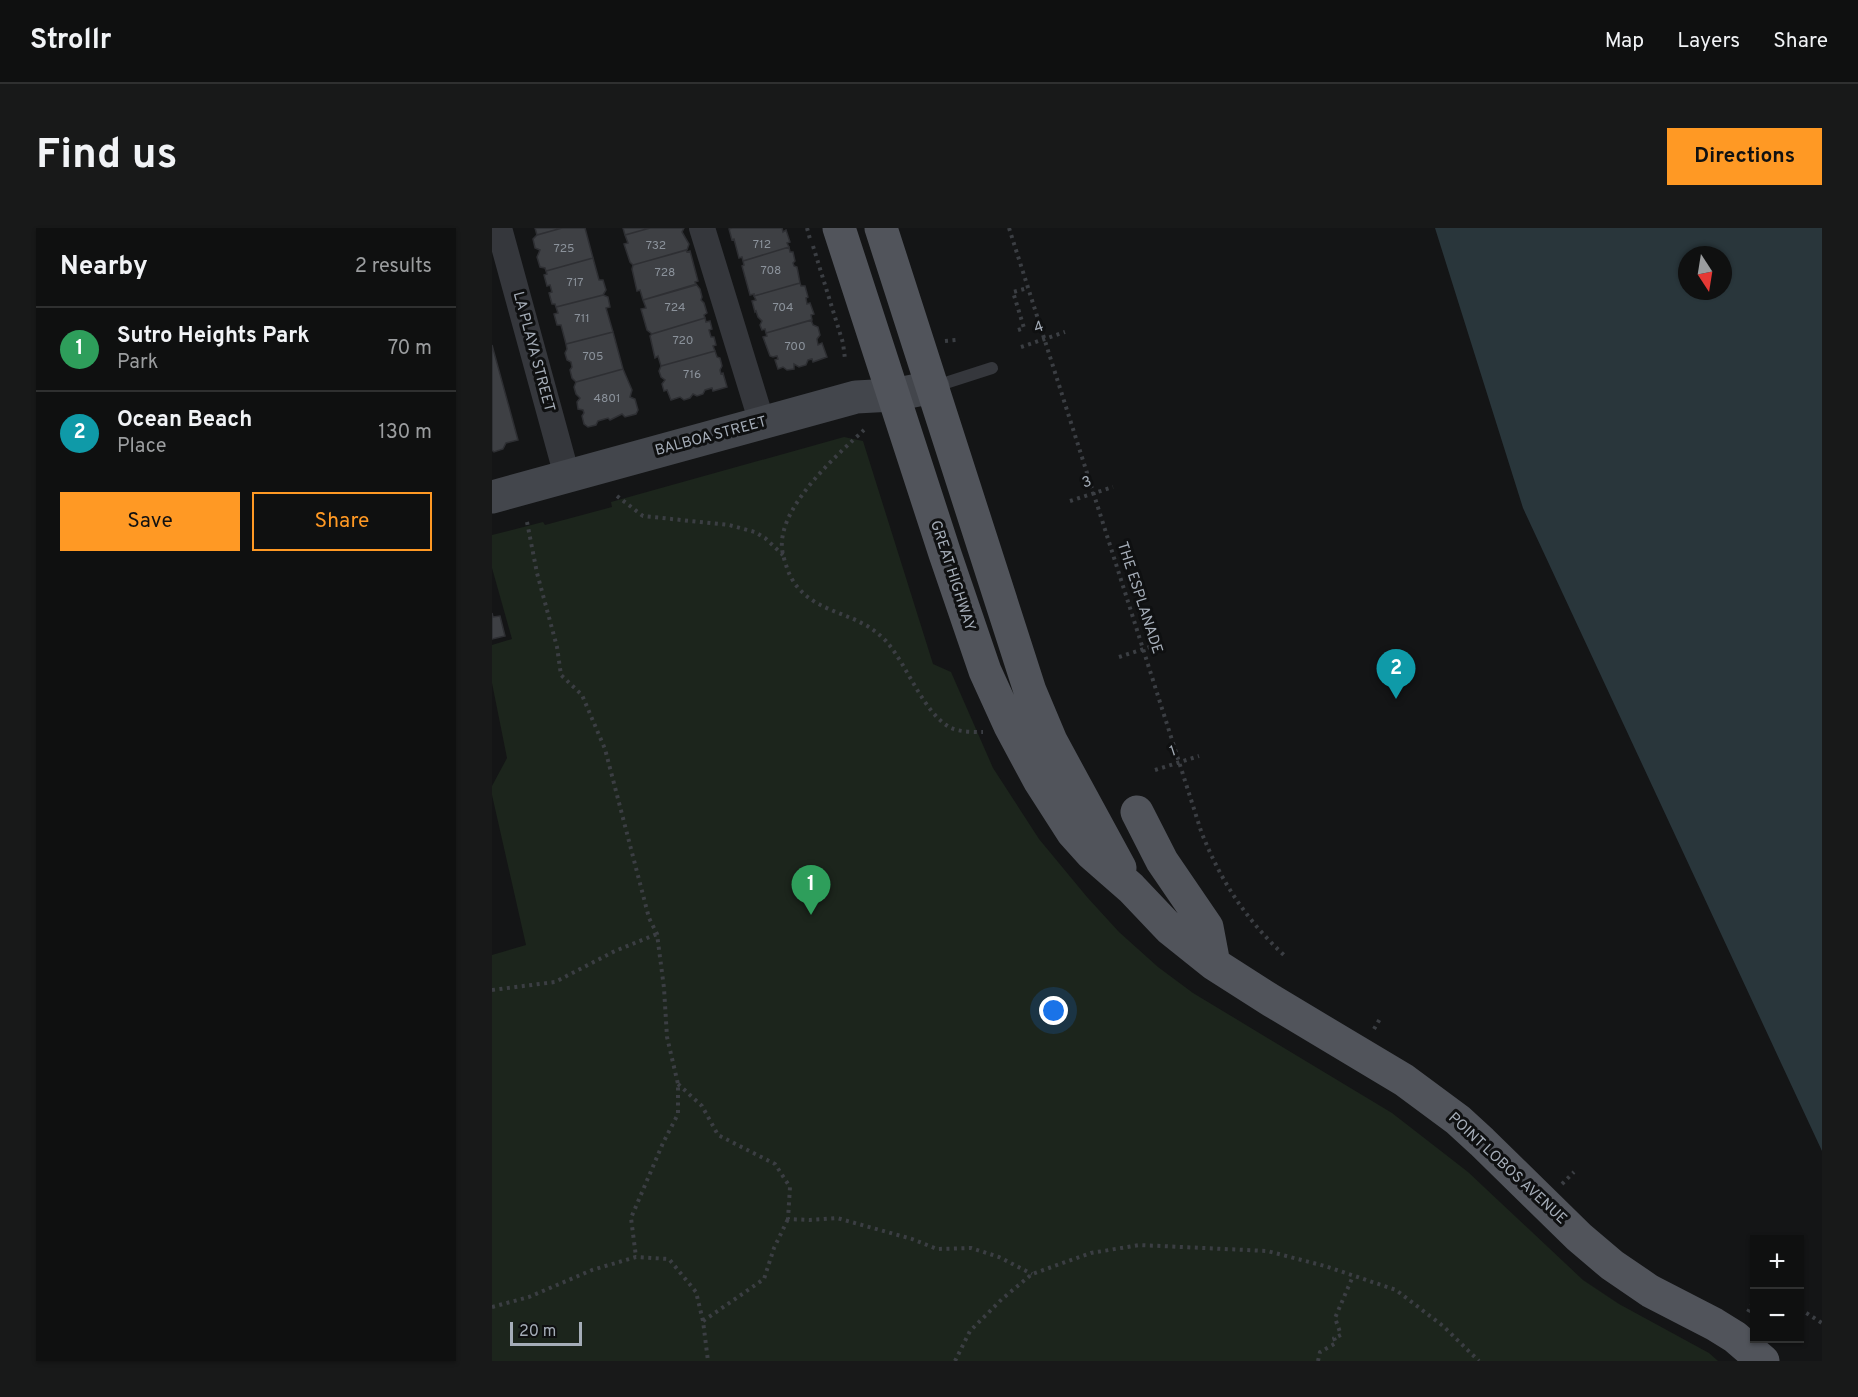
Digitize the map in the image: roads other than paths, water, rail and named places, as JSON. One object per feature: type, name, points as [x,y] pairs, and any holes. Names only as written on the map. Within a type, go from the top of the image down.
[{"type":"main road","name":"GREAT HIGHWAY","points":[[839,228],[974,642],[1010,726],[1039,780],[1073,833],[1091,854],[1131,888],[1169,928],[1214,964]]},
{"type":"main road","name":"GREAT HIGHWAY","points":[[881,228],[1029,691],[1051,741],[1131,888]]},
{"type":"main road","points":[[1137,812],[1158,855],[1207,927],[1214,964]]},
{"type":"main road","name":"POINT LOBOS AVENUE","points":[[1214,964],[1404,1080],[1458,1120],[1579,1237],[1612,1265],[1650,1291],[1714,1323],[1735,1337],[1763,1361]]},
{"type":"street","name":"LA PLAYA STREET","points":[[499,228],[567,476]]},
{"type":"street","points":[[702,228],[762,423]]},
{"type":"street","name":"BALBOA STREET","points":[[492,497],[856,397],[893,395],[933,387]]},
{"type":"lane","points":[[933,387],[992,368]]},
{"type":"place","name":"Ocean Beach","points":[[1396,699]]},
{"type":"place","name":"Sutro Heights Park","points":[[811,915]]}]
